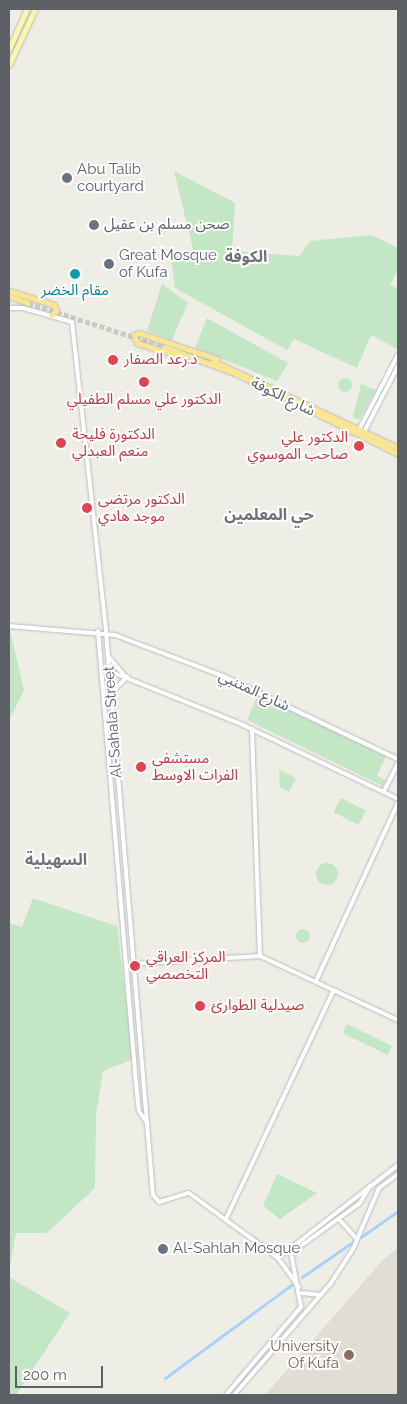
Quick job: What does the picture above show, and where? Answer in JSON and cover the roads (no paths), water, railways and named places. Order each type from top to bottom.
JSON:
[{"type":"highway","points":[[9,295],[27,302]]},
{"type":"highway","points":[[9,295],[54,305],[56,311],[51,315]]},
{"type":"highway","points":[[139,333],[182,347],[237,372],[136,343],[134,336],[139,333]]},
{"type":"highway","name":"شارع الكوفة","points":[[165,346],[237,372],[342,423],[398,454]]},
{"type":"highway","name":"شارع الكوفة","points":[[342,423],[362,429],[398,448]]},
{"type":"main road","points":[[9,49],[26,9]]},
{"type":"main road","points":[[9,65],[35,9]]},
{"type":"main road","points":[[10,308],[51,315]]},
{"type":"main road","name":"Al-Sahala Street","points":[[51,315],[72,322],[106,632],[132,964],[154,1199],[161,1202],[189,1193],[278,1258],[301,1291]]},
{"type":"main road","points":[[362,429],[398,355]]},
{"type":"main road","points":[[362,429],[398,366]]},
{"type":"main road","name":"شارع المتنبي","points":[[9,626],[106,632],[223,676],[398,759]]},
{"type":"main road","name":"Al-Sahala Street","points":[[98,631],[139,1111],[147,1123]]},
{"type":"main road","points":[[108,656],[127,677]]},
{"type":"main road","points":[[109,671],[252,729],[398,799]]},
{"type":"main road","points":[[110,695],[127,677]]},
{"type":"main road","points":[[252,729],[260,956]]},
{"type":"main road","points":[[384,792],[398,764]]},
{"type":"main road","points":[[316,981],[398,803]]},
{"type":"main road","points":[[115,837],[122,837]]},
{"type":"main road","points":[[132,964],[260,956],[398,1020]]},
{"type":"main road","points":[[226,1219],[334,990]]},
{"type":"main road","points":[[278,1258],[398,1165]]},
{"type":"main road","points":[[234,1395],[321,1295],[357,1239],[379,1188],[398,1174]]},
{"type":"main road","points":[[226,1395],[294,1320],[301,1291],[290,1256],[360,1204],[370,1186]]},
{"type":"main road","points":[[339,1219],[357,1239]]},
{"type":"main road","points":[[301,1291],[321,1295]]},
{"type":"waterway","points":[[361,1237],[398,1211]]},
{"type":"waterway","points":[[302,1277],[354,1241]]},
{"type":"waterway","points":[[165,1378],[291,1285]]},
{"type":"tunnel","points":[[28,303],[165,347]]},
{"type":"place","name":"Abu Talib courtyard","points":[[67,178]]},
{"type":"place","name":"صحن مسلم بن عقيل","points":[[94,225]]},
{"type":"place","name":"Great Mosque of Kufa","points":[[109,264]]},
{"type":"place","name":"مقام الخضر","points":[[75,274]]},
{"type":"place","name":"د.رعد الصفار","points":[[113,360]]},
{"type":"place","name":"الدكتور علي مسلم الطفيلي","points":[[144,382]]},
{"type":"place","name":"الدكتورة فليحة منعم العبدلي","points":[[61,443]]},
{"type":"place","name":"الدكتور علي صاحب الموسوي","points":[[359,446]]},
{"type":"place","name":"الدكتور مرتضى موجد هادي","points":[[87,508]]},
{"type":"place","name":"مستشفى الفرات الاوسط","points":[[141,767]]},
{"type":"place","name":"المركز العراقي التخصصي","points":[[135,966]]},
{"type":"place","name":"صيدلية الطوارئ","points":[[200,1006]]},
{"type":"place","name":"Al-Sahlah Mosque","points":[[163,1249]]},
{"type":"place","name":"University Of Kufa","points":[[349,1355]]},
{"type":"district","name":"الكوفة","points":[[246,257]]},
{"type":"district","name":"حي المعلمين","points":[[269,515]]},
{"type":"district","name":"السهيلية","points":[[56,860]]}]
